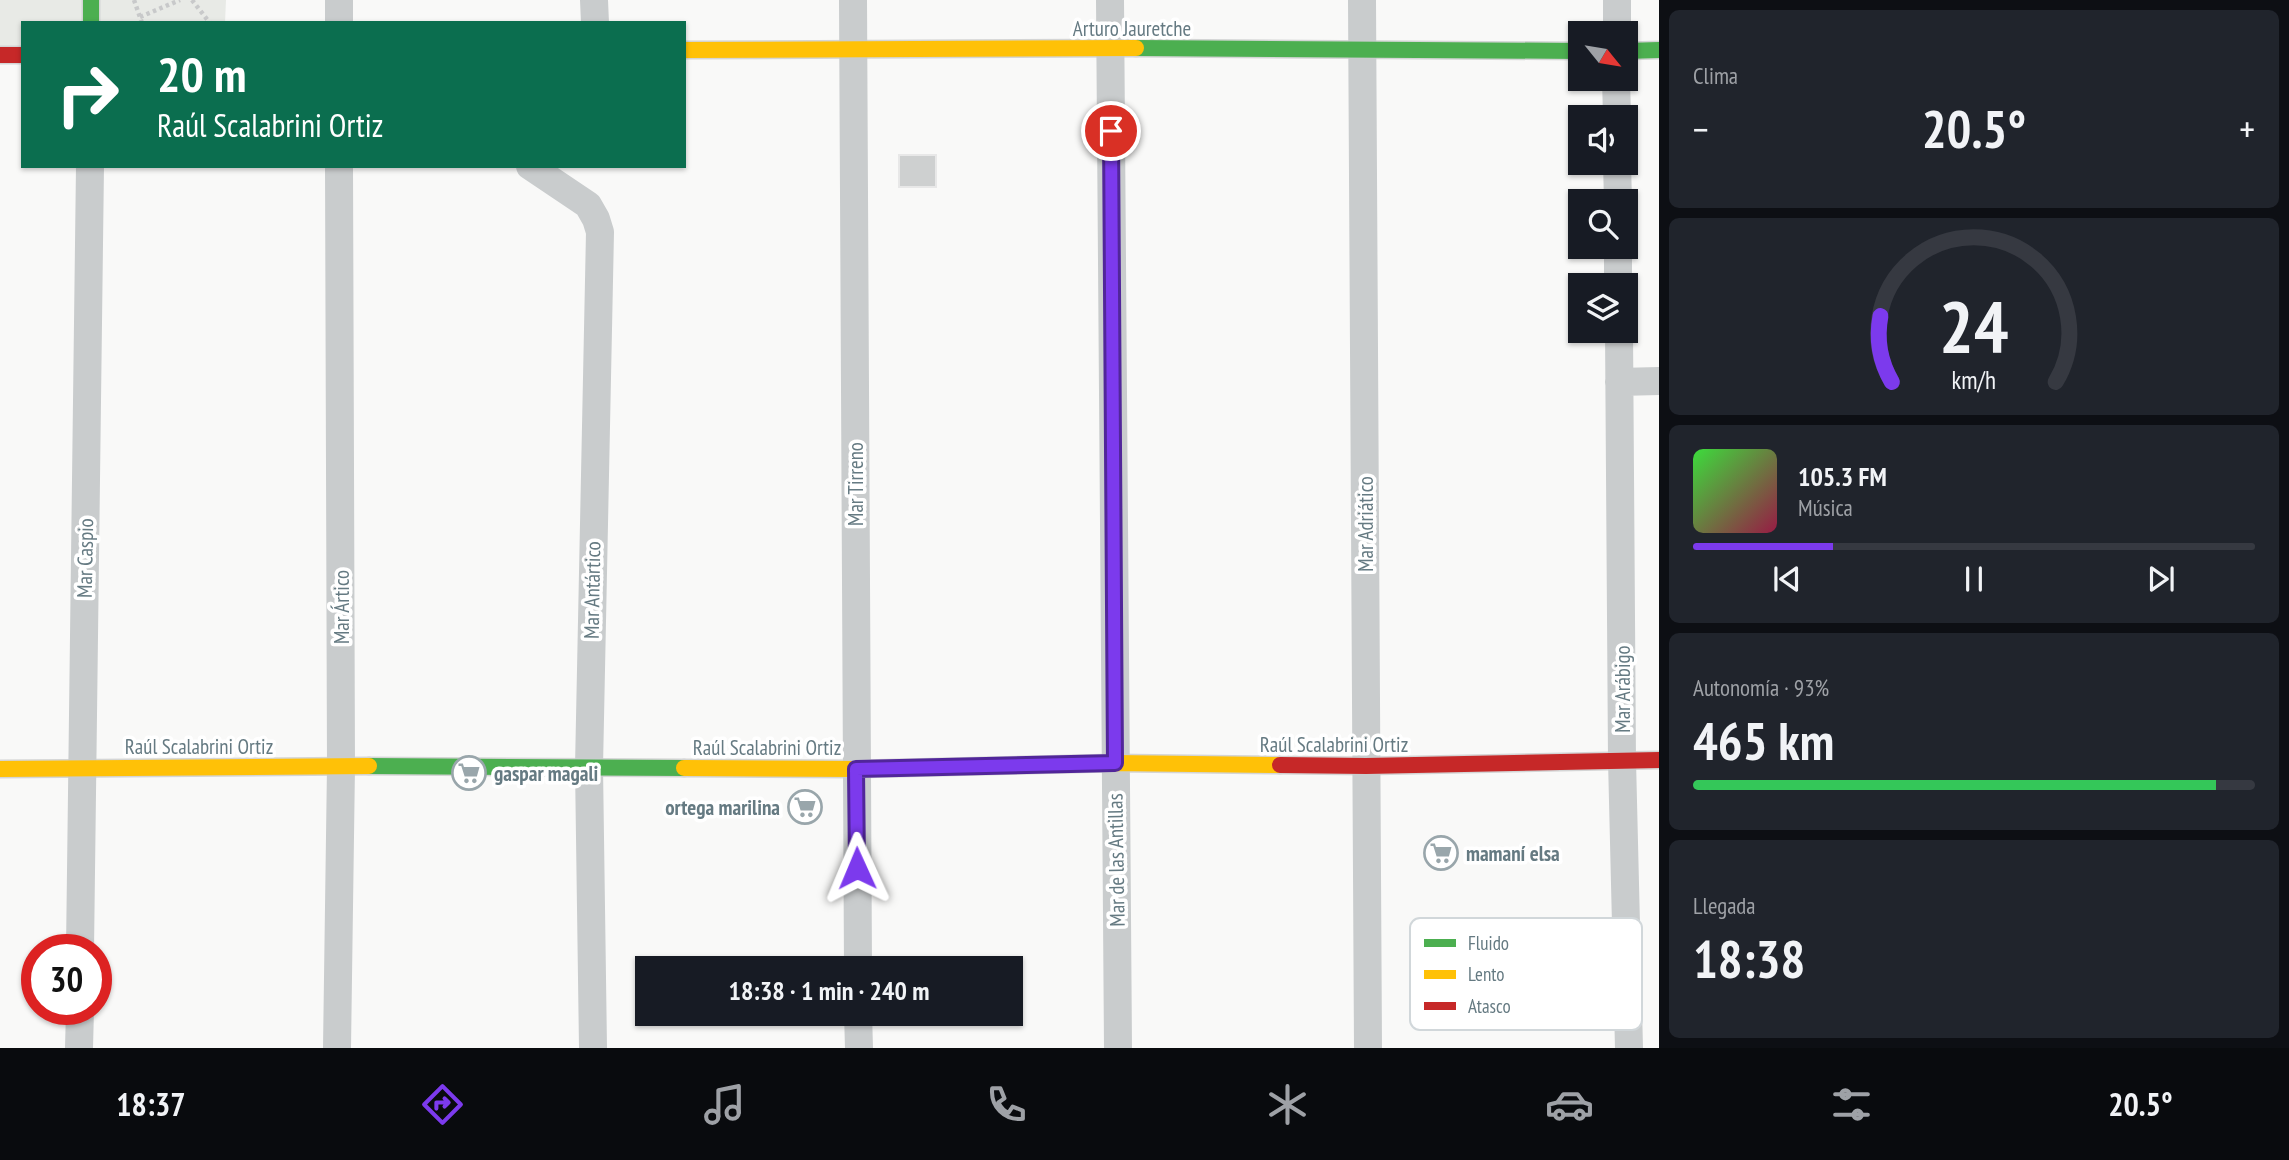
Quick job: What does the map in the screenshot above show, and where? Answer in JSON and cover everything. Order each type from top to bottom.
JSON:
[{"type":"street","points":[[91,0],[91,21]]},
{"type":"street","points":[[339,0],[339,21]]},
{"type":"street","points":[[594,0],[595,21]]},
{"type":"street","name":"Mar Tirreno","points":[[853,0],[858,956]]},
{"type":"street","name":"Mar de las Antillas","points":[[1110,0],[1118,1048]]},
{"type":"street","name":"Mar Adriático","points":[[1362,0],[1368,1048]]},
{"type":"street","points":[[1617,21],[1618,0]]},
{"type":"street","name":"Arturo Jauretche","points":[[686,50],[1110,48],[1568,51]]},
{"type":"street","points":[[1638,51],[1659,50]]},
{"type":"street","points":[[0,55],[21,55]]},
{"type":"street","name":"Mar Caspio","points":[[80,934],[90,168]]},
{"type":"street","name":"Mar Ártico","points":[[337,1048],[341,766],[340,168]]},
{"type":"street","name":"Mar Antártico","points":[[533,168],[588,205],[600,232],[589,767],[593,1048]]},
{"type":"street","name":"Mar Arábigo","points":[[1619,343],[1626,918]]},
{"type":"street","points":[[1619,382],[1659,382]]},
{"type":"street","name":"Raúl Scalabrini Ortiz","points":[[0,769],[341,766],[856,769],[1115,763],[1366,766],[1659,760]]},
{"type":"street","points":[[79,1025],[79,1048]]},
{"type":"street","points":[[858,1026],[859,1048]]},
{"type":"street","name":"Mar Arábigo","points":[[1629,1030],[1629,1048]]},
{"type":"path","points":[[134,0],[141,21]]},
{"type":"path","points":[[140,16],[180,0]]},
{"type":"path","points":[[192,0],[208,21]]},
{"type":"shaded area","points":[[0,0],[226,0],[225,21],[21,21],[21,55],[0,55]]},
{"type":"building","points":[[899,155],[936,155],[936,187],[899,187]]},
{"type":"traffic: fast","points":[[91,0],[91,21]]},
{"type":"traffic: fast","points":[[1136,48],[1568,51]]},
{"type":"traffic: fast","points":[[1638,51],[1659,50]]},
{"type":"traffic: fast","points":[[369,766],[684,768]]},
{"type":"traffic: slow","points":[[686,50],[1136,48]]},
{"type":"traffic: slow","points":[[684,768],[856,769],[1115,763],[1280,765]]},
{"type":"traffic: slow","points":[[0,769],[369,766]]},
{"type":"traffic: jam","points":[[0,55],[21,55]]},
{"type":"traffic: jam","points":[[1280,765],[1366,766],[1659,760]]},
{"type":"place","name":"gaspar magali","points":[[469,773]]},
{"type":"place","name":"ortega marilina","points":[[805,807]]},
{"type":"place","name":"mamaní elsa","points":[[1441,853]]},
{"type":"route","points":[[857,868],[856,769],[1115,763],[1111,131]]}]
